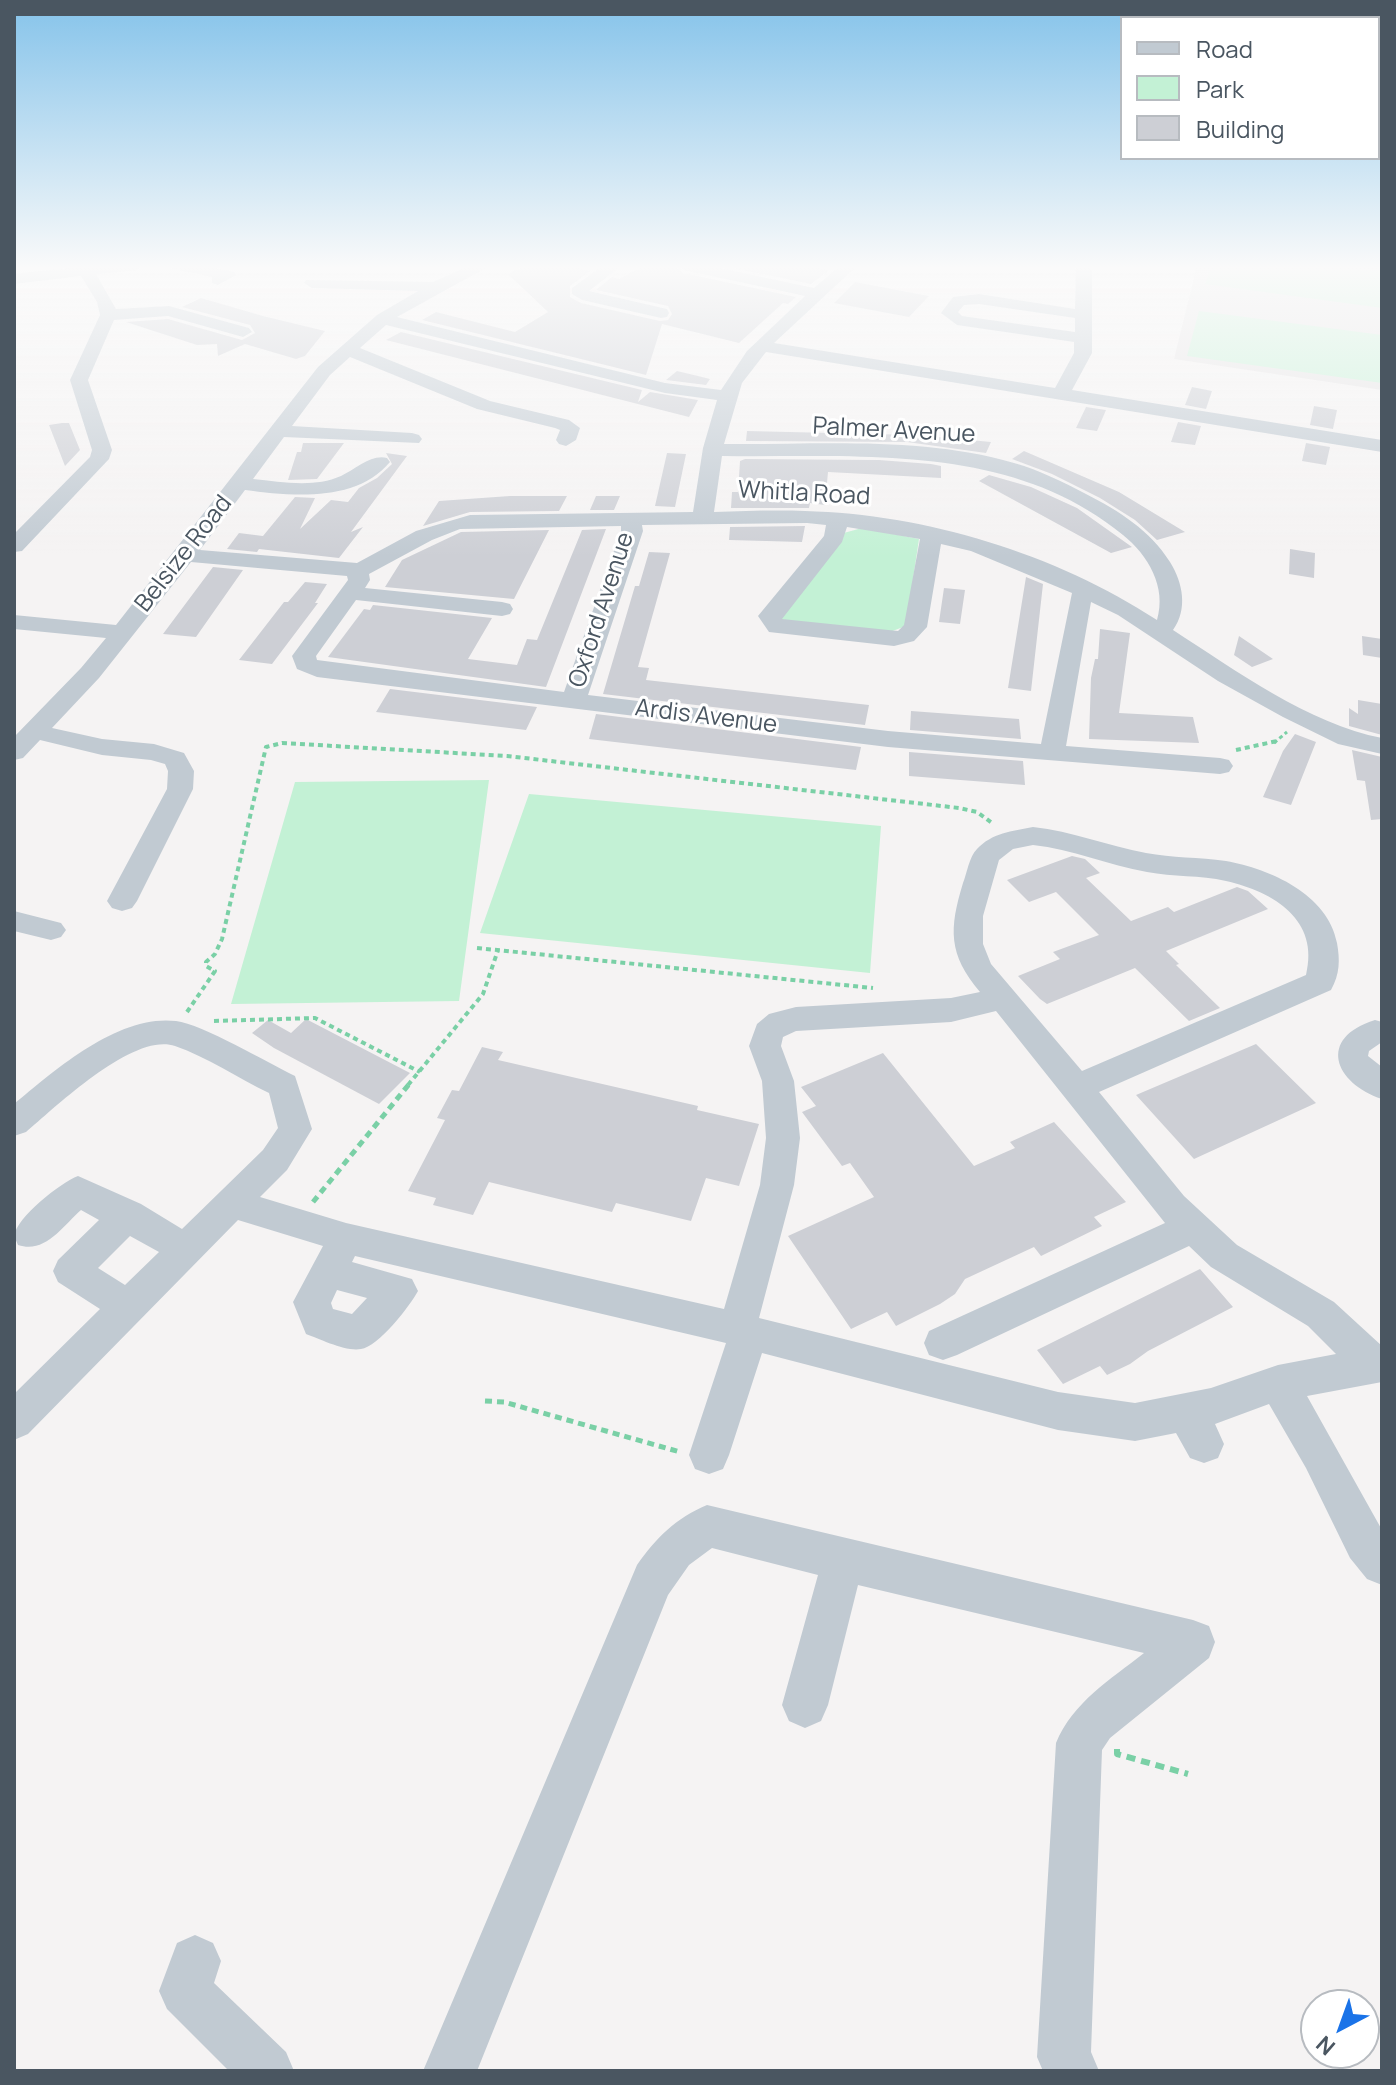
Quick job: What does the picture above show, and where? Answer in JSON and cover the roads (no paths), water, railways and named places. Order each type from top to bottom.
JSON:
[{"type":"street","points":[[18,536],[99,459],[102,450],[79,380],[87,362]]},
{"type":"street","name":"Belsize Road","points":[[14,752],[90,673],[185,555],[311,387],[334,362]]},
{"type":"street","points":[[379,362],[484,405],[562,424],[570,428],[571,433],[566,440]]},
{"type":"street","points":[[560,362],[665,388],[729,396]]},
{"type":"street","points":[[703,515],[713,450],[729,396],[739,374],[749,362]]},
{"type":"street","points":[[864,362],[1382,446]]},
{"type":"street","points":[[1061,394],[1078,362]]},
{"type":"street","points":[[278,431],[412,439]]},
{"type":"street","name":"Palmer Avenue","points":[[713,450],[943,457],[1014,470],[1102,511],[1142,540],[1159,560],[1170,592],[1171,611],[1160,630]]},
{"type":"street","points":[[233,491],[315,491],[332,487],[380,462]]},
{"type":"street","points":[[233,491],[294,503]]},
{"type":"street","name":"Whitla Road","points":[[354,582],[398,548],[443,526],[457,523],[703,515],[838,520],[932,535],[978,546],[1086,590],[1160,630],[1246,688],[1347,739],[1382,746]]},
{"type":"street","name":"Oxford Avenue","points":[[573,702],[632,531],[630,519]]},
{"type":"street","points":[[838,520],[834,537],[770,616],[777,627],[894,639],[910,634],[915,627],[932,535]]},
{"type":"street","points":[[185,555],[502,609]]},
{"type":"street","name":"Ardis Avenue","points":[[354,582],[304,656],[306,664],[317,670],[888,739],[1220,766]]},
{"type":"street","points":[[1052,753],[1081,596],[1086,590]]},
{"type":"street","points":[[14,622],[122,633]]},
{"type":"street","points":[[33,731],[102,747],[154,752],[175,759],[181,771],[180,789],[122,901]]},
{"type":"street","points":[[1077,1087],[1320,982],[1325,961],[1320,931],[1302,904],[1264,883],[1227,871],[1147,863],[1033,836],[1005,841],[986,856],[968,916],[968,944],[978,969],[1171,1206],[1224,1256],[1321,1314],[1377,1364]]},
{"type":"street","points":[[14,921],[51,930]]},
{"type":"street","points":[[709,1455],[743,1330],[777,1185],[783,1138],[778,1081],[765,1046],[768,1032],[780,1022],[796,1019],[951,1010],[1002,998]]},
{"type":"street","points":[[14,1123],[89,1060],[150,1033],[182,1026],[283,1085],[295,1129],[275,1160],[14,1421]]},
{"type":"street","points":[[1375,1032],[1363,1037],[1352,1050],[1352,1061],[1382,1086]]},
{"type":"street","points":[[31,1234],[78,1191],[128,1215],[186,1249]]},
{"type":"street","points":[[232,1204],[346,1238],[743,1330],[1058,1411],[1135,1422],[1195,1428],[1211,1407],[1278,1383],[1377,1364]]},
{"type":"street","points":[[128,1215],[71,1271],[129,1307]]},
{"type":"street","points":[[943,1343],[1193,1227]]},
{"type":"street","points":[[346,1238],[312,1302],[319,1322],[359,1333],[399,1291],[418,1255]]},
{"type":"street","points":[[326,1271],[399,1291]]},
{"type":"street","points":[[1278,1383],[1320,1454],[1365,1543],[1382,1564]]},
{"type":"street","points":[[450,2071],[652,1580],[674,1550],[707,1526],[1193,1642],[1094,1722],[1079,1743],[1064,2057],[1072,2071]]},
{"type":"street","points":[[805,1705],[844,1558]]},
{"type":"street","points":[[195,1961],[185,1991],[267,2071]]}]
